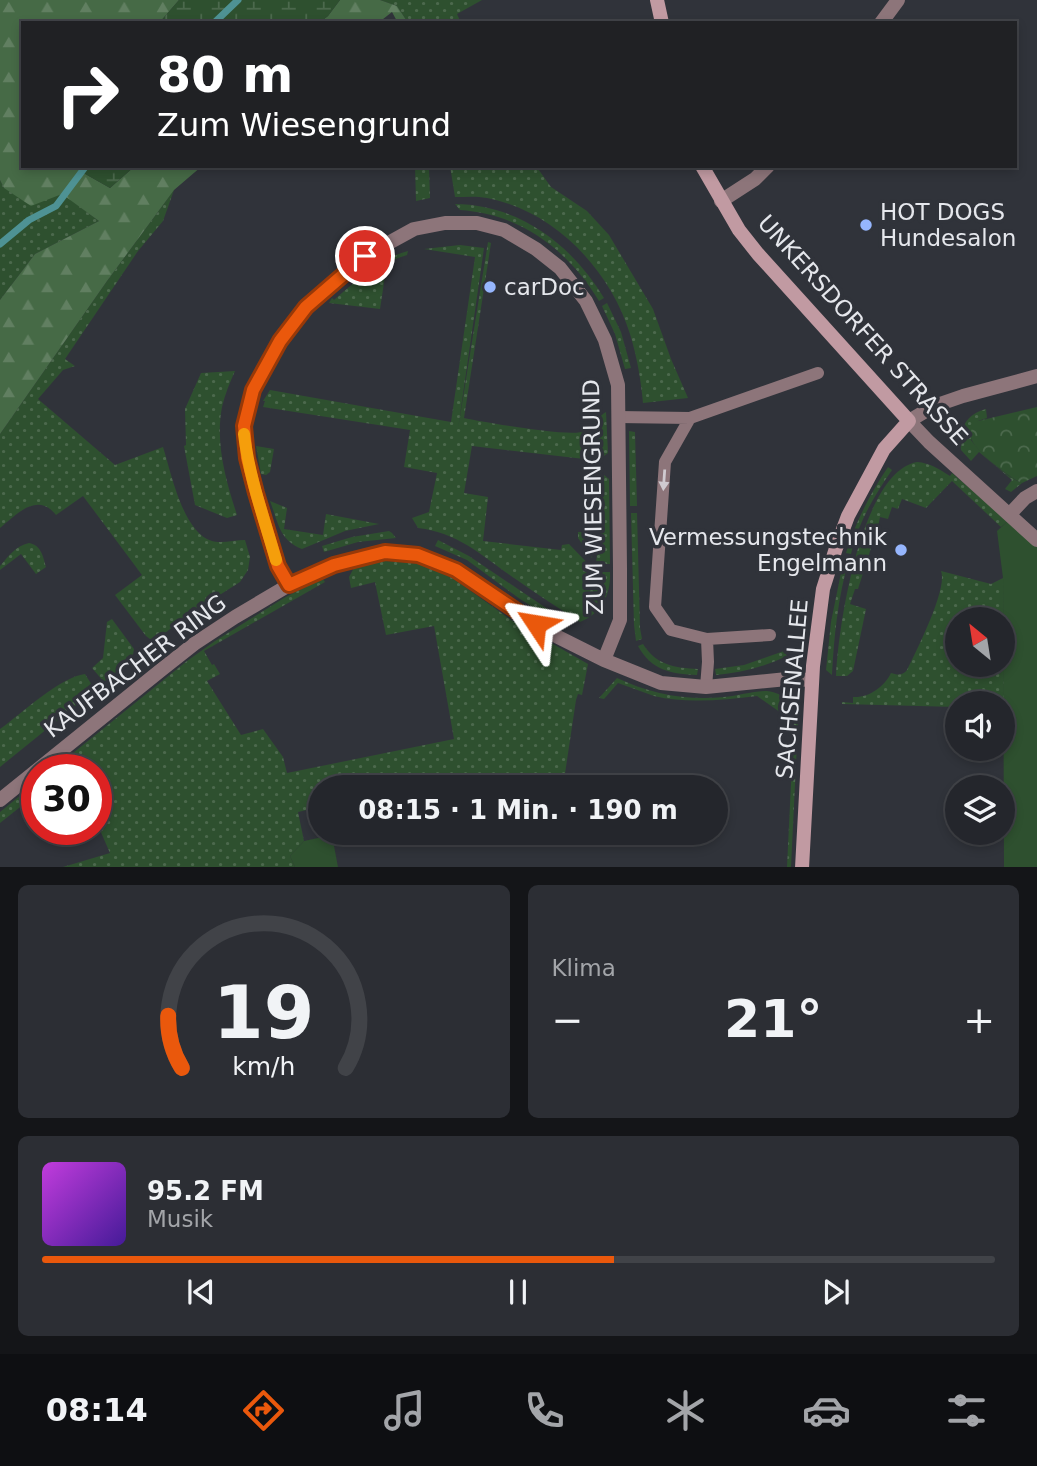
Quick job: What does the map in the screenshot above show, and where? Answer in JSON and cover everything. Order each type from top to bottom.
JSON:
[{"type":"street","points":[[657,0],[662,21]]},
{"type":"street","points":[[882,21],[898,0]]},
{"type":"street","name":"UNKERSDORFER STRASSE","points":[[703,168],[739,230],[758,254],[909,421],[1037,540]]},
{"type":"street","points":[[721,201],[755,179],[766,168]]},
{"type":"street","name":"ZUM WIESENGRUND","points":[[289,585],[278,566],[247,458],[244,426],[253,390],[280,341],[306,307],[365,256],[414,229],[445,223],[477,223],[504,230],[536,248],[560,268],[586,301],[605,340],[618,385],[620,620],[604,660]]},
{"type":"street","name":"SACHSENALLEE","points":[[802,867],[815,643],[823,589],[848,516],[884,449],[909,421],[934,406],[1037,376]]},
{"type":"street","points":[[1010,514],[1025,498],[1037,491]]},
{"type":"street","name":"KAUFBACHER RING","points":[[0,800],[194,645],[235,617],[289,585],[334,565],[385,552],[418,555],[456,570],[558,637],[604,660],[661,683],[706,687],[787,679],[812,680]]},
{"type":"lane","points":[[618,417],[690,418],[818,373]]},
{"type":"lane","points":[[690,418],[665,463],[654,607],[671,630],[707,639],[770,635]]},
{"type":"lane","points":[[706,687],[707,639]]},
{"type":"green space","points":[[0,0],[179,0],[161,21],[21,21],[21,168],[79,168],[80,171],[110,188],[133,168],[200,168],[174,190],[0,434],[0,300],[35,254],[99,221],[62,194],[31,206],[4,188],[0,180]]},
{"type":"green space","points":[[179,0],[340,0],[322,21],[161,21]]},
{"type":"green space","points":[[340,0],[380,0],[397,6],[407,21],[397,21],[392,12],[381,21],[322,21]]},
{"type":"green space","points":[[380,0],[482,0],[457,14],[460,21],[407,21],[397,6]]},
{"type":"green space","points":[[79,168],[133,168],[110,188],[80,171]]},
{"type":"green space","points":[[415,168],[429,168],[430,198],[416,201]]},
{"type":"green space","points":[[450,168],[537,168],[551,187],[587,211],[609,235],[653,309],[688,398],[643,403],[630,334],[621,310],[594,266],[557,230],[512,205],[487,198],[455,197]]},
{"type":"green space","points":[[0,180],[4,188],[62,193],[99,221],[35,254],[0,300]]},
{"type":"green space","points":[[174,190],[163,221],[138,251],[65,359],[75,366],[63,370],[38,399],[115,465],[163,447],[174,486],[193,526],[202,536],[212,541],[245,540],[250,557],[248,570],[240,582],[158,638],[150,639],[115,595],[142,575],[83,496],[56,515],[49,508],[34,505],[0,528],[0,434]]},
{"type":"green space","points":[[455,204],[479,206],[501,212],[542,231],[576,261],[604,298],[599,301],[573,266],[541,238],[503,219],[460,210]]},
{"type":"green space","points":[[488,242],[491,243],[464,418],[527,429],[577,433],[588,429],[606,412],[608,453],[593,460],[472,446],[464,493],[488,497],[483,541],[561,550],[562,545],[569,544],[596,572],[610,572],[609,588],[604,602],[580,622],[470,547],[446,535],[418,528],[412,518],[429,512],[437,473],[404,467],[410,430],[263,407],[263,401],[270,390],[451,422],[475,257],[424,249],[460,245],[484,248],[458,429]]},
{"type":"green space","points":[[408,251],[407,255],[387,263],[380,309],[329,303],[377,265]]},
{"type":"green space","points":[[607,303],[621,332],[631,368],[625,369],[615,334],[602,306]]},
{"type":"green space","points":[[235,371],[222,407],[220,421],[223,462],[237,515],[227,518],[195,505],[184,446],[185,409],[201,373]]},
{"type":"green space","points":[[1037,407],[1037,476],[1022,483],[1001,470],[978,449],[971,432],[978,421]]},
{"type":"green space","points":[[986,409],[987,418],[978,421],[971,440],[995,465],[1022,483],[1011,492],[1005,489],[1012,480],[979,452],[971,461],[961,450],[961,436],[965,424],[973,415]]},
{"type":"green space","points":[[629,431],[635,432],[637,506],[630,506]]},
{"type":"green space","points":[[256,446],[274,449],[270,472],[266,475],[261,474]]},
{"type":"green space","points":[[917,462],[930,465],[950,476],[952,473],[1008,521],[1001,527],[952,481],[926,508],[902,499],[898,509],[892,507],[888,519],[880,517],[858,589],[855,589],[850,604],[866,609],[853,671],[847,676],[836,676],[848,590],[867,521],[881,493],[898,472]]},
{"type":"green space","points":[[888,467],[892,470],[867,510],[851,554],[846,553],[864,508]]},
{"type":"green space","points":[[594,472],[600,474],[592,558],[578,538],[578,532],[583,532],[588,494],[583,493]]},
{"type":"green space","points":[[604,475],[609,479],[610,564],[596,564]]},
{"type":"green space","points":[[270,501],[287,508],[284,529],[323,535],[326,514],[379,524],[345,531],[302,549],[288,541],[284,535]]},
{"type":"green space","points":[[631,513],[637,513],[642,639],[636,641],[634,625]]},
{"type":"green space","points":[[1008,521],[1037,546],[1037,867],[1004,867],[1004,845],[1015,845],[1015,775],[1004,775],[1004,761],[1015,761],[1015,691],[1003,691],[1003,677],[1015,677],[1015,607],[1003,607],[1003,578],[997,531]]},
{"type":"green space","points":[[389,531],[396,538],[358,542],[324,552],[322,546],[352,537]]},
{"type":"green space","points":[[438,540],[469,556],[558,616],[555,621],[467,560],[435,546]]},
{"type":"green space","points":[[29,543],[39,549],[46,567],[36,574],[21,554],[0,570],[0,566],[13,552]]},
{"type":"green space","points":[[844,558],[849,559],[837,617],[832,675],[826,670],[831,622]]},
{"type":"green space","points":[[385,561],[422,564],[454,579],[511,620],[588,664],[582,695],[578,694],[576,700],[565,775],[308,775],[308,810],[298,812],[304,841],[290,856],[295,867],[63,867],[110,853],[106,845],[112,845],[112,754],[72,754],[215,641],[322,578],[325,582],[204,651],[220,674],[207,681],[241,735],[263,729],[283,757],[287,773],[454,739],[434,626],[386,635],[375,582],[351,588],[349,577],[355,566]]},
{"type":"green space","points":[[941,571],[991,584],[1003,578],[1003,607],[945,607],[945,677],[1004,677],[1004,691],[945,691],[945,707],[842,704],[853,703],[853,697],[865,696],[875,691],[891,673],[899,674],[907,670],[940,591]]},
{"type":"green space","points":[[112,619],[134,649],[132,660],[104,682],[92,668],[103,658],[107,622]]},
{"type":"green space","points":[[643,644],[660,661],[682,668],[698,669],[697,675],[670,672],[649,661],[638,646]]},
{"type":"green space","points":[[784,651],[787,656],[770,663],[716,675],[715,669],[744,665]]},
{"type":"green space","points":[[85,674],[95,690],[0,767],[0,729],[53,689]]},
{"type":"green space","points":[[617,678],[656,692],[683,697],[710,698],[767,691],[779,694],[788,701],[798,722],[791,867],[787,867],[794,722],[757,696],[679,700],[654,696],[618,683],[604,699],[599,698]]},
{"type":"green space","points":[[21,795],[21,806],[0,823],[0,812]]},
{"type":"green space","points":[[308,840],[308,845],[334,845],[338,867],[295,867],[290,856]]},
{"type":"waterway","points":[[216,21],[238,0]]},
{"type":"waterway","points":[[0,244],[29,220],[56,206],[84,168]]},
{"type":"slow traffic","points":[[244,434],[247,458],[276,560]]},
{"type":"place","name":"HOT DOGS Hundesalon","points":[[866,225]]},
{"type":"place","name":"carDoc","points":[[490,287]]},
{"type":"place","name":"Vermessungstechnik Engelmann","points":[[901,550]]},
{"type":"route","points":[[365,256],[306,307],[280,341],[253,390],[244,426],[247,458],[278,566],[289,585],[334,565],[385,552],[418,555],[456,570],[536,624]]}]
